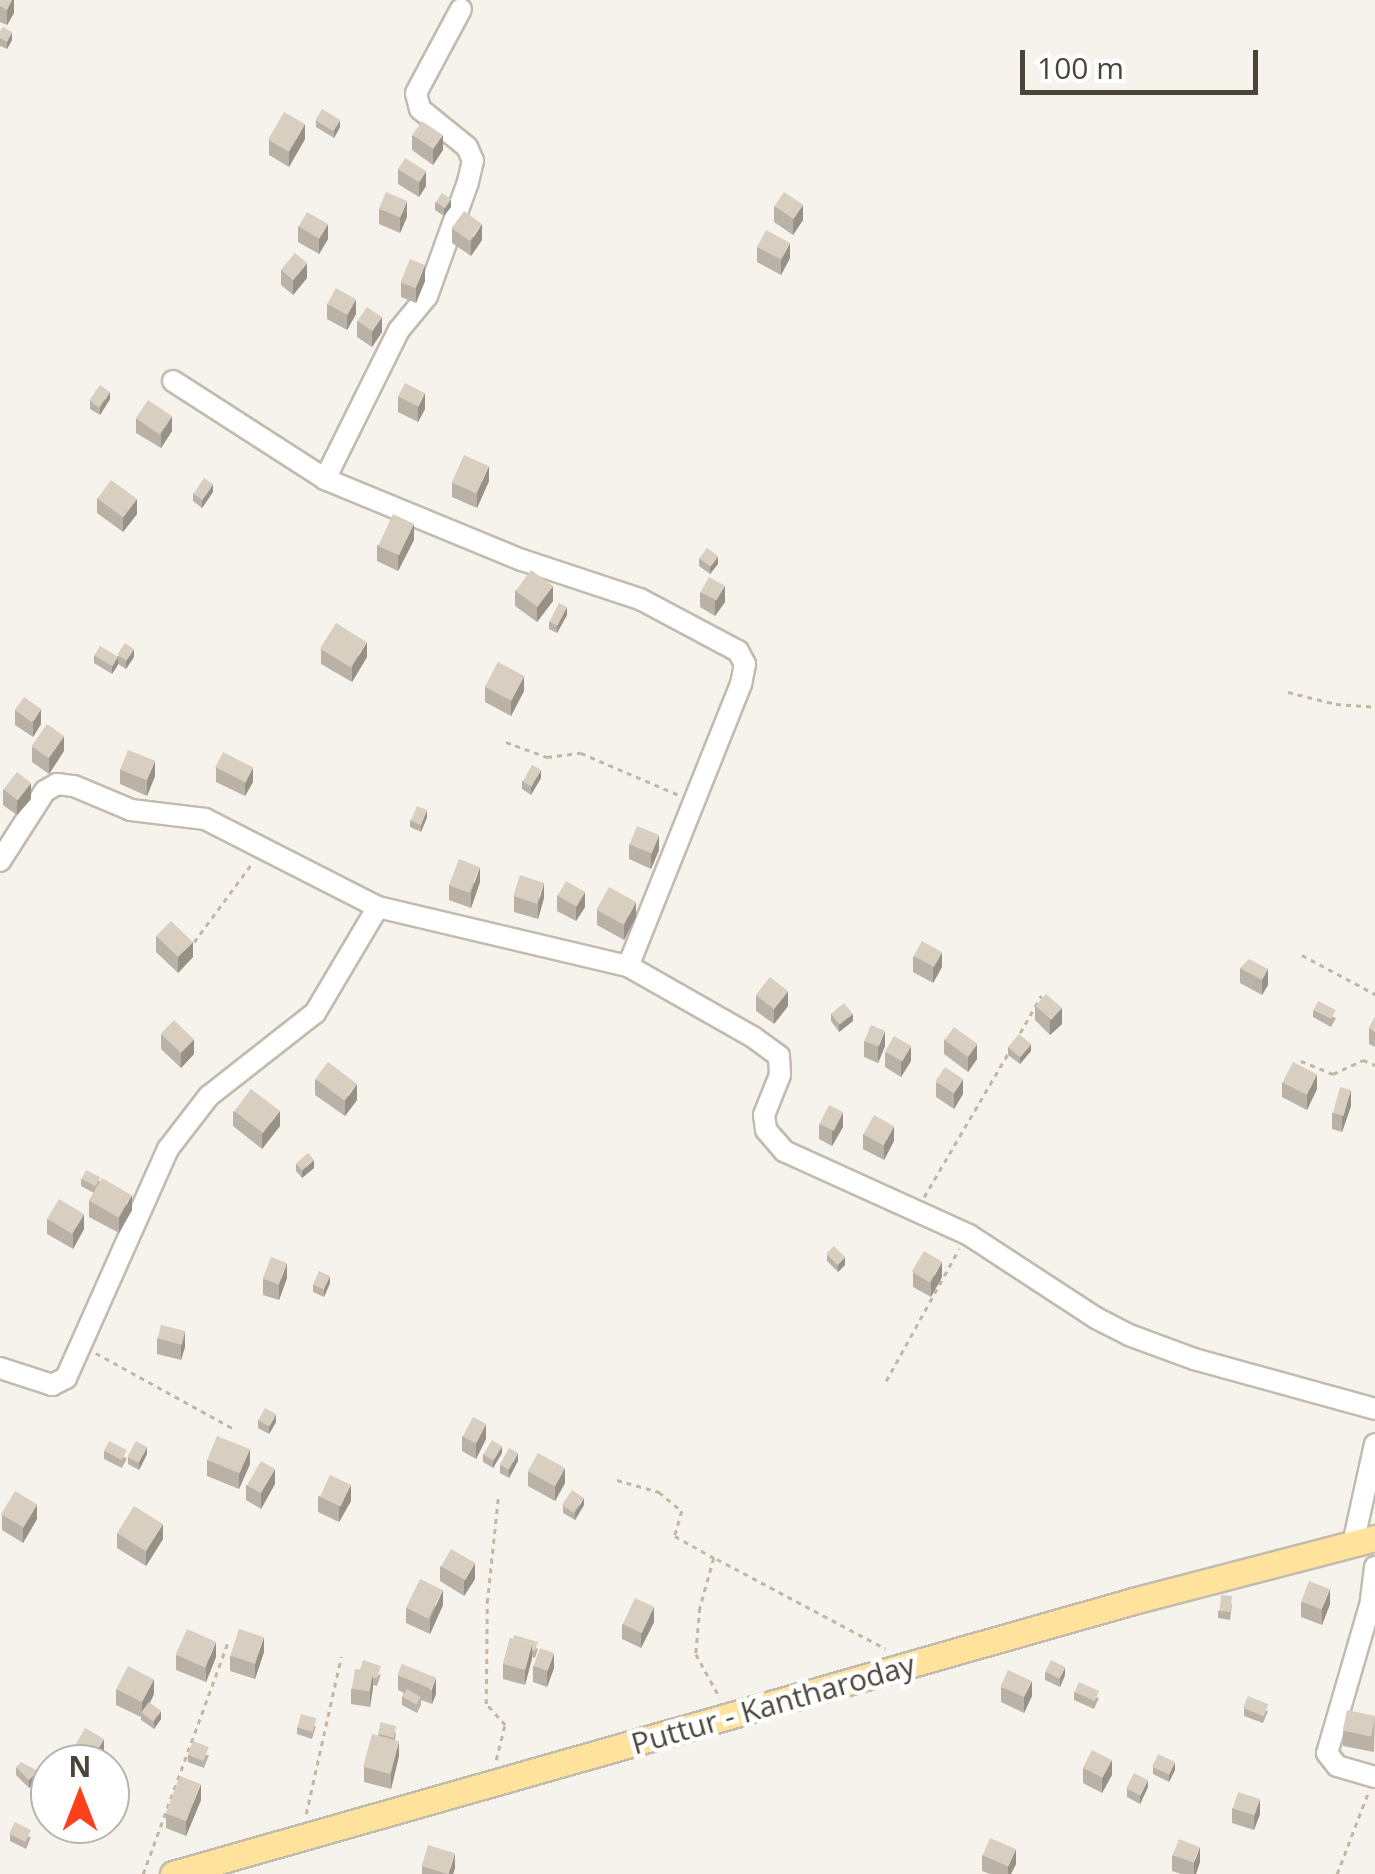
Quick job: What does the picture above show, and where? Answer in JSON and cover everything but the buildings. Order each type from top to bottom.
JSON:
[{"type":"main road","name":"Puttur - Kantharoday","points":[[173,1874],[1364,1541]]},
{"type":"street","points":[[325,479],[399,330],[427,296],[468,182],[473,161],[467,147],[420,109],[416,93],[461,9]]},
{"type":"street","points":[[172,381],[325,479],[522,560],[640,598],[738,651],[745,664],[741,684],[628,966]]},
{"type":"street","points":[[0,861],[45,791],[57,784],[74,786],[132,810],[205,819],[378,906],[628,966],[779,1056],[780,1075],[764,1115],[766,1130],[784,1151],[966,1234],[1096,1318],[1130,1335],[1194,1359],[1375,1409]]},
{"type":"street","points":[[0,1368],[52,1385],[66,1378],[168,1150],[209,1096],[316,1013],[378,906]]},
{"type":"street","points":[[1364,1541],[1375,1444]]},
{"type":"street","points":[[1368,1775],[1336,1766],[1328,1752],[1372,1602],[1375,1567]]},
{"type":"path","points":[[1288,692],[1375,707]]},
{"type":"path","points":[[506,742],[547,757],[582,752],[694,802]]},
{"type":"path","points":[[194,942],[246,875],[261,847]]},
{"type":"path","points":[[1302,955],[1375,994]]},
{"type":"path","points":[[915,1211],[1041,996]]},
{"type":"path","points":[[1301,1061],[1333,1074],[1363,1060],[1375,1065]]},
{"type":"path","points":[[886,1380],[966,1234]]},
{"type":"path","points":[[81,1344],[234,1429]]},
{"type":"path","points":[[617,1480],[659,1492],[682,1512],[675,1536],[914,1664]]},
{"type":"path","points":[[489,1786],[505,1725],[486,1704],[488,1603],[498,1498]]},
{"type":"path","points":[[714,1558],[700,1608],[696,1654],[730,1716]]},
{"type":"path","points":[[143,1874],[227,1644]]},
{"type":"path","points":[[300,1840],[342,1657]]},
{"type":"path","points":[[1337,1874],[1368,1792],[1368,1775]]}]
